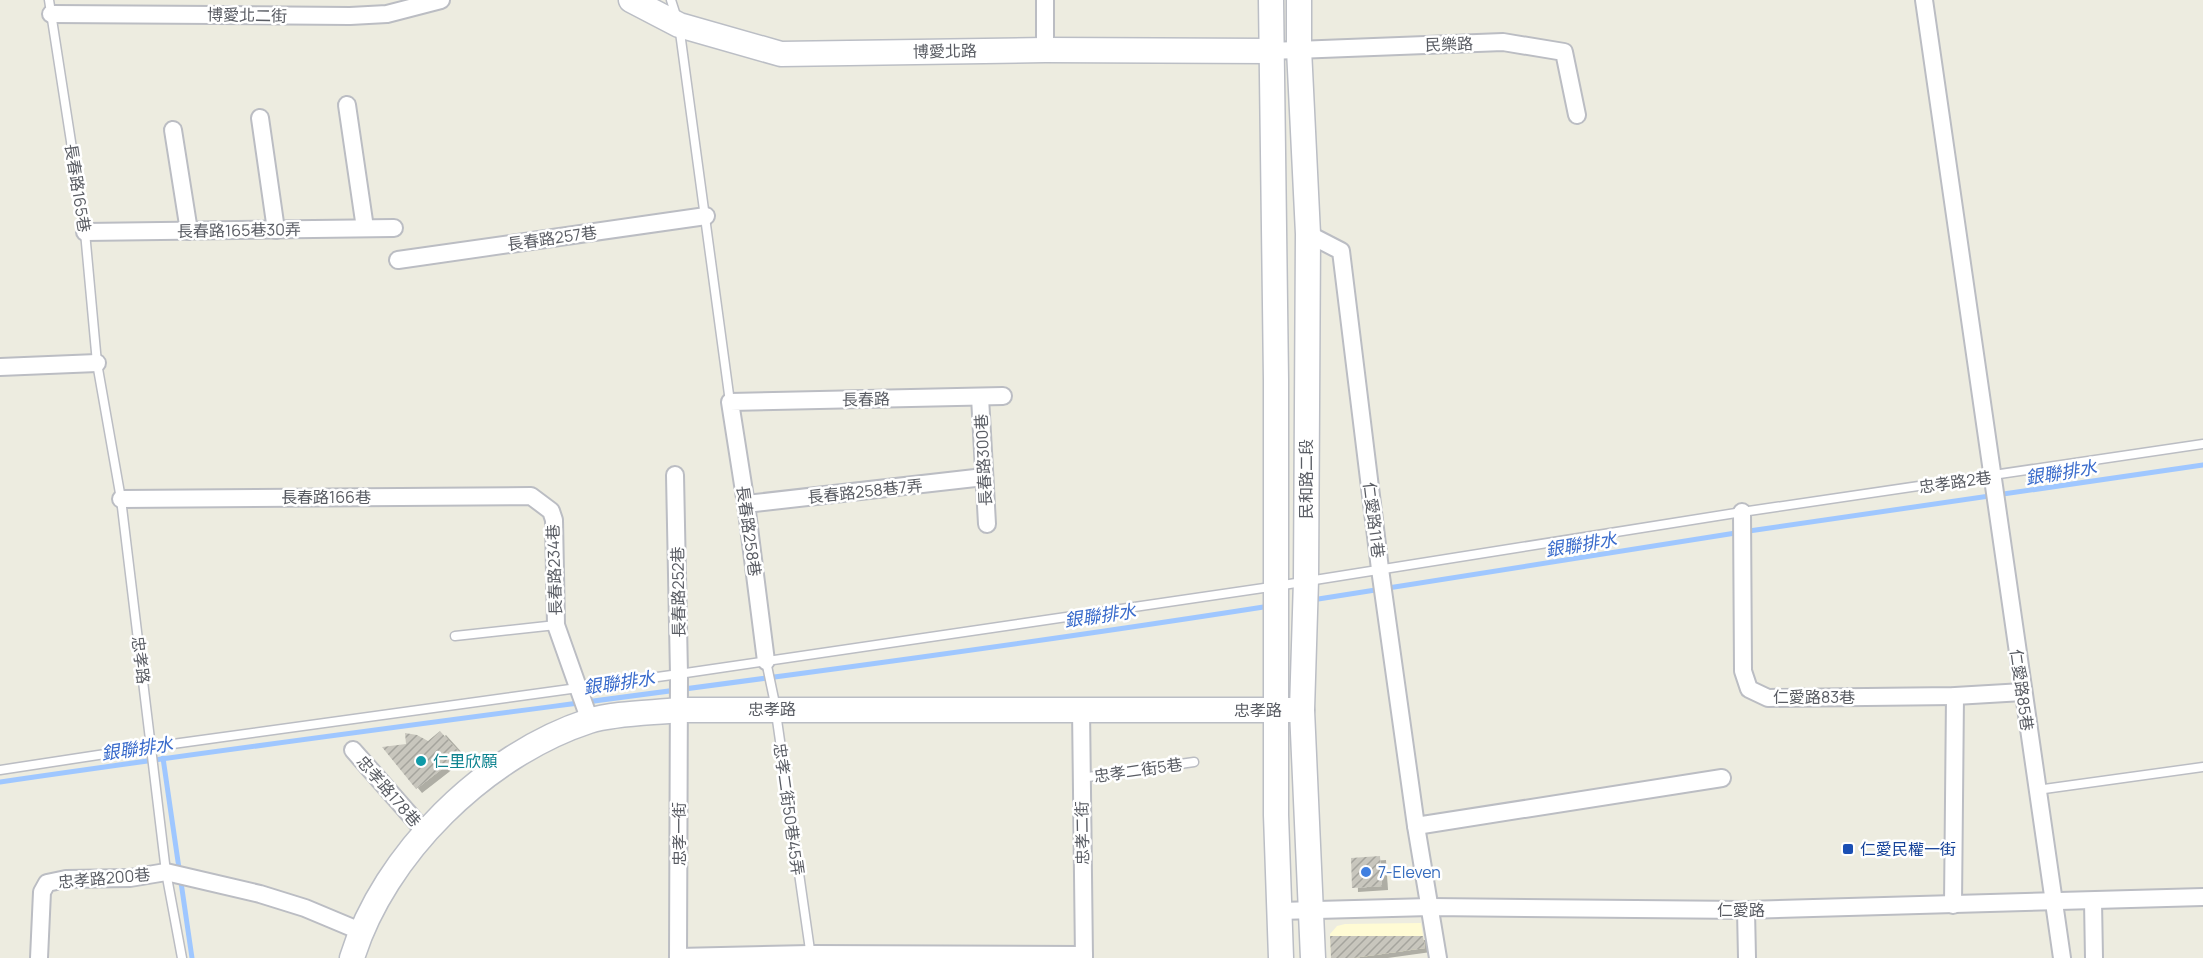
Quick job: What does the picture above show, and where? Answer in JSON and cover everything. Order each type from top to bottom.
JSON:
[{"type":"street","name":"博愛北二街","points":[[50,7],[350,16],[387,14],[441,0]]},
{"type":"street","name":"博愛北路","points":[[631,0],[679,25],[781,54],[1045,50],[1270,51]]},
{"type":"street","points":[[1045,0],[1045,50]]},
{"type":"street","name":"民和路二段","points":[[1271,0],[1276,380],[1276,710],[1281,958]]},
{"type":"street","name":"民和路二段","points":[[1299,0],[1299,49],[1308,234],[1306,580],[1302,710],[1313,958]]},
{"type":"street","name":"仁愛路85巷","points":[[1924,0],[2062,958]]},
{"type":"street","name":"民樂路","points":[[1270,51],[1503,42],[1564,52],[1576,115]]},
{"type":"street","points":[[347,105],[365,228]]},
{"type":"street","points":[[260,118],[276,230]]},
{"type":"street","points":[[173,130],[189,231]]},
{"type":"street","name":"長春路257巷","points":[[398,260],[706,216]]},
{"type":"street","name":"長春路165巷30弄","points":[[85,232],[394,228]]},
{"type":"street","name":"仁愛路11巷","points":[[1308,234],[1341,251],[1380,569],[1416,826],[1438,958]]},
{"type":"street","points":[[0,367],[97,363]]},
{"type":"street","points":[[1276,380],[1307,382]]},
{"type":"street","name":"長春路","points":[[730,402],[1003,396]]},
{"type":"street","name":"長春路300巷","points":[[980,397],[987,524]]},
{"type":"street","name":"長春路258巷","points":[[730,402],[746,504],[766,661]]},
{"type":"street","name":"長春路252巷","points":[[675,475],[679,710]]},
{"type":"street","name":"長春路258巷7弄","points":[[746,504],[984,477]]},
{"type":"street","name":"長春路166巷","points":[[121,499],[531,496]]},
{"type":"street","name":"長春路234巷","points":[[531,496],[551,511],[554,520],[556,625],[590,721]]},
{"type":"street","name":"仁愛路83巷","points":[[1742,517],[1743,671],[1749,689],[1768,698],[1955,696],[2023,692]]},
{"type":"street","points":[[1953,905],[1955,696]]},
{"type":"street","name":"忠孝路","points":[[352,958],[360,931],[378,897],[425,832],[468,790],[506,761],[590,721],[679,710],[1081,708],[1302,710]]},
{"type":"street","name":"忠孝二街","points":[[1081,708],[1084,956]]},
{"type":"street","name":"忠孝一街","points":[[678,958],[679,710]]},
{"type":"street","name":"忠孝路178巷","points":[[353,750],[425,832]]},
{"type":"street","points":[[1416,826],[1722,778]]},
{"type":"street","points":[[166,872],[305,908],[360,931]]},
{"type":"street","name":"忠孝路200巷","points":[[39,958],[42,892],[47,883],[66,879],[130,878],[166,872]]},
{"type":"street","name":"仁愛路","points":[[1279,911],[1430,907],[1746,910],[2203,897]]},
{"type":"street","points":[[2093,901],[2094,958]]},
{"type":"street","points":[[1746,910],[1747,958]]},
{"type":"street","points":[[678,958],[1084,956]]},
{"type":"lane","points":[[671,0],[679,25],[730,402]]},
{"type":"lane","name":"長春路165巷","points":[[50,7],[85,232],[97,363]]},
{"type":"lane","name":"忠孝路","points":[[97,363],[121,499],[166,872],[182,958]]},
{"type":"lane","name":"忠孝路2巷","points":[[0,770],[679,674],[1380,569],[1993,481],[2203,444]]},
{"type":"lane","points":[[455,636],[556,625]]},
{"type":"lane","name":"忠孝二街50巷45弄","points":[[766,661],[811,956]]},
{"type":"lane","name":"忠孝二街5巷","points":[[1082,778],[1194,762]]},
{"type":"lane","points":[[2037,790],[2203,767]]},
{"type":"shaded area","points":[[1421,923],[1425,948],[1353,958],[1331,958],[1330,934],[1337,926]]},
{"type":"building","name":"仁里欣願","points":[[440,731],[459,752],[416,789],[382,747],[406,744],[405,733],[417,735],[428,741]]},
{"type":"building","name":"7-Eleven","points":[[1380,856],[1382,886],[1352,888],[1351,858]]},
{"type":"building","points":[[1330,936],[1423,936],[1425,948],[1353,958],[1331,958]]},
{"type":"waterway","name":"銀聯排水","points":[[1312,600],[1742,532],[2203,465]]},
{"type":"waterway","name":"銀聯排水","points":[[0,782],[953,653],[1270,606]]},
{"type":"waterway","points":[[163,758],[192,958]]},
{"type":"place","name":"仁里欣願","points":[[421,761]]},
{"type":"place","name":"仁愛民權一街","points":[[1848,849]]},
{"type":"place","name":"7-Eleven","points":[[1366,872]]}]
